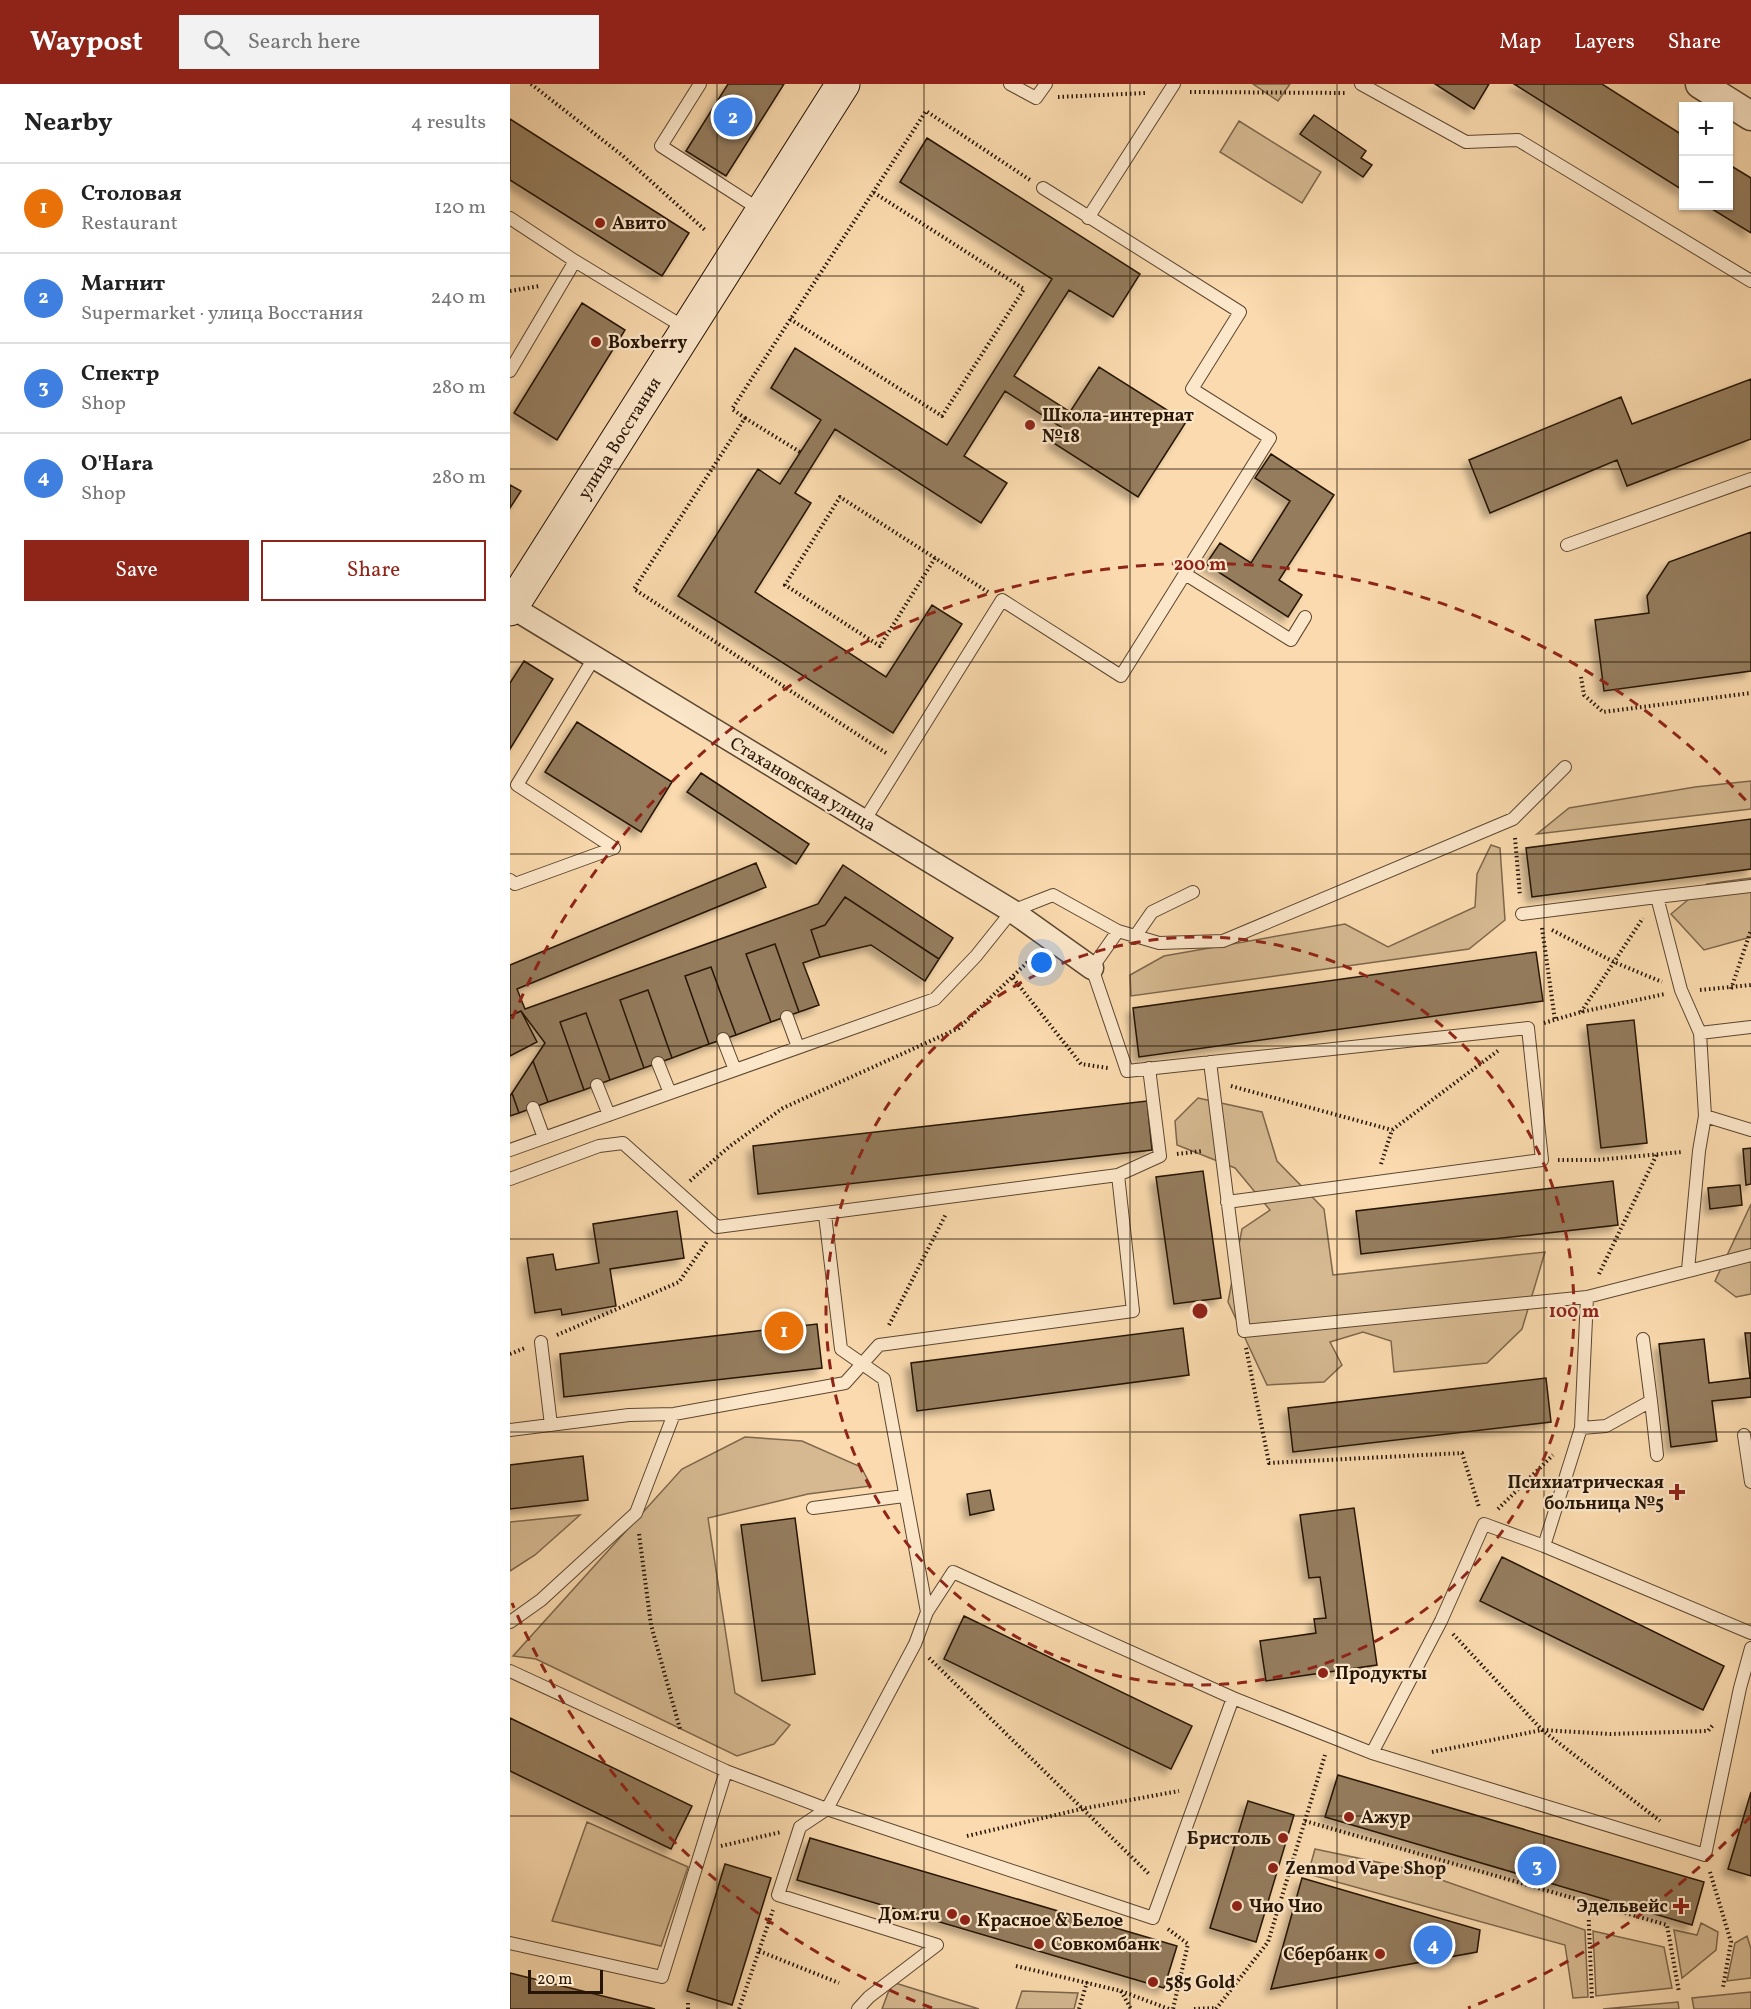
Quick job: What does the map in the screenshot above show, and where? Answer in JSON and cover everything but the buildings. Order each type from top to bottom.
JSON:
[{"type":"main road","name":"улица Восстания","points":[[511,607],[843,84]]},
{"type":"street","points":[[1700,84],[1751,116]]},
{"type":"street","name":"Стахановская улица","points":[[511,607],[1012,911],[1092,968]]},
{"type":"lane","points":[[700,84],[661,146],[762,211]]},
{"type":"lane","points":[[1010,84],[1036,98],[1046,84]]},
{"type":"lane","points":[[1360,84],[1466,142],[1518,140],[1751,281]]},
{"type":"lane","points":[[1088,218],[1171,88]]},
{"type":"lane","points":[[864,821],[1002,600],[1121,676],[1270,438],[1192,388],[1240,312],[1043,188]]},
{"type":"lane","points":[[510,218],[575,261],[688,329]]},
{"type":"lane","points":[[510,371],[575,261]]},
{"type":"lane","points":[[1567,545],[1751,479]]},
{"type":"lane","points":[[1185,574],[1291,640],[1305,617]]},
{"type":"lane","points":[[510,880],[515,884],[614,848],[513,791],[594,658]]},
{"type":"lane","points":[[510,1150],[934,999],[976,956],[1012,911],[1053,895],[1134,938],[1159,943],[1223,941],[1513,819],[1565,766]]},
{"type":"lane","points":[[1522,914],[1751,886]]},
{"type":"lane","points":[[1134,938],[1152,912],[1193,892]]},
{"type":"lane","points":[[1657,897],[1681,990],[1700,1033],[1705,1116],[1699,1151],[1688,1270]]},
{"type":"lane","points":[[1118,931],[1092,968],[1127,1071],[1528,1028],[1542,1160],[1227,1202]]},
{"type":"lane","points":[[787,1017],[798,1047]]},
{"type":"lane","points":[[1700,1033],[1751,1027]]},
{"type":"lane","points":[[723,1039],[735,1070]]},
{"type":"lane","points":[[1210,1062],[1244,1331],[1587,1297],[1751,1255]]},
{"type":"lane","points":[[658,1063],[670,1093]]},
{"type":"lane","points":[[510,1179],[599,1146],[623,1143],[717,1227],[825,1215],[1118,1175],[1160,1156],[1149,1068]]},
{"type":"lane","points":[[597,1085],[609,1115]]},
{"type":"lane","points":[[533,1108],[544,1138]]},
{"type":"lane","points":[[1705,1116],[1751,1130]]},
{"type":"lane","points":[[510,1430],[628,1415],[674,1414],[845,1383],[879,1345],[1132,1311],[1118,1175]]},
{"type":"lane","points":[[825,1215],[841,1349],[884,1379],[927,1612]]},
{"type":"lane","points":[[1544,1546],[1581,1428],[1587,1297]]},
{"type":"lane","points":[[1643,1339],[1658,1455]]},
{"type":"lane","points":[[541,1342],[551,1425]]},
{"type":"lane","points":[[1581,1428],[1606,1426],[1651,1401]]},
{"type":"lane","points":[[510,1622],[541,1600],[636,1513],[674,1414]]},
{"type":"lane","points":[[1744,1435],[1751,1482]]},
{"type":"lane","points":[[813,1508],[904,1496]]},
{"type":"lane","points":[[1372,1753],[1441,1621],[1484,1524],[1544,1546],[1751,1633]]},
{"type":"lane","points":[[858,2009],[869,1997],[937,1945],[778,1895],[800,1827],[827,1809],[915,1644],[927,1612],[952,1572],[1233,1698],[1372,1753],[1705,1855],[1740,1688],[1751,1648]]},
{"type":"lane","points":[[510,1671],[726,1771],[827,1809],[1153,1918],[1233,1698]]},
{"type":"lane","points":[[510,1943],[662,1977],[726,1771]]},
{"type":"path","points":[[531,84],[623,156],[705,230]]},
{"type":"path","points":[[1036,98],[1171,88],[1375,93]]},
{"type":"path","points":[[800,452],[732,409],[926,111],[1043,188]]},
{"type":"path","points":[[790,319],[942,417],[1024,289],[873,192]]},
{"type":"path","points":[[745,418],[634,589],[900,762]]},
{"type":"path","points":[[935,558],[880,646],[784,585],[840,498],[1002,600]]},
{"type":"path","points":[[1581,677],[1584,695],[1603,712],[1751,693]]},
{"type":"path","points":[[1513,819],[1522,914]]},
{"type":"path","points":[[1581,1012],[1657,897]]},
{"type":"path","points":[[1555,1020],[1542,925],[1614,962],[1681,990]]},
{"type":"path","points":[[1731,989],[1751,930]]},
{"type":"path","points":[[677,1191],[730,1146],[783,1108],[959,1028],[1013,978],[1051,938]]},
{"type":"path","points":[[1013,978],[1081,1064],[1127,1071]]},
{"type":"path","points":[[1375,1182],[1392,1130],[1528,1028],[1581,1012],[1681,990],[1731,989],[1751,986]]},
{"type":"path","points":[[1213,1081],[1392,1130]]},
{"type":"path","points":[[1160,1156],[1221,1149]]},
{"type":"path","points":[[1542,1160],[1597,1161],[1699,1151]]},
{"type":"path","points":[[1587,1297],[1658,1154]]},
{"type":"path","points":[[879,1345],[954,1197]]},
{"type":"path","points":[[510,1354],[679,1282],[717,1227]]},
{"type":"path","points":[[1244,1331],[1269,1463],[1462,1453],[1484,1524],[1581,1428]]},
{"type":"path","points":[[636,1513],[651,1625],[687,1753]]},
{"type":"path","points":[[1441,1621],[1542,1730],[1669,1827]]},
{"type":"path","points":[[915,1644],[1164,1888]]},
{"type":"path","points":[[1428,1752],[1542,1730],[1611,1734],[1708,1731],[1714,1723]]},
{"type":"path","points":[[1194,2009],[1216,2008],[1268,1941],[1331,1737]]},
{"type":"path","points":[[931,1844],[1081,1809],[1201,1787]]},
{"type":"path","points":[[1305,1821],[1667,1925],[1678,1992]]},
{"type":"path","points":[[703,1850],[800,1827]]},
{"type":"path","points":[[1705,1855],[1731,1942],[1723,1987]]},
{"type":"path","points":[[739,2009],[778,1895]]},
{"type":"path","points":[[1588,1902],[1592,2000]]},
{"type":"path","points":[[1016,1966],[1121,1991],[1171,2009],[1188,1944],[1153,1918]]},
{"type":"path","points":[[759,1951],[839,1983]]},
{"type":"path","points":[[1079,2009],[1087,1982]]},
{"type":"path","points":[[1121,1991],[1131,2009]]},
{"type":"path","points":[[688,2001],[688,2009]]},
{"type":"shaded area","points":[[1253,84],[1290,84],[1278,101]]},
{"type":"shaded area","points":[[1239,121],[1321,172],[1302,203],[1220,152]]},
{"type":"shaded area","points":[[1751,781],[1751,809],[1537,834],[1569,808],[1695,787]]},
{"type":"shaded area","points":[[1491,845],[1500,848],[1505,920],[1469,949],[1131,996],[1130,975],[1164,956],[1345,924],[1388,947],[1475,907],[1477,874]]},
{"type":"shaded area","points":[[1751,878],[1751,937],[1704,950],[1671,914],[1707,884]]},
{"type":"shaded area","points":[[1198,1098],[1262,1112],[1277,1161],[1324,1209],[1333,1275],[1545,1252],[1522,1329],[1487,1363],[1394,1372],[1391,1341],[1363,1332],[1330,1342],[1342,1365],[1324,1382],[1267,1385],[1228,1302],[1242,1229],[1270,1210],[1235,1168],[1177,1145],[1175,1121]]},
{"type":"shaded area","points":[[1751,1204],[1751,1294],[1736,1297],[1715,1281]]},
{"type":"shaded area","points":[[745,1437],[802,1441],[861,1467],[871,1486],[808,1494],[708,1518],[735,1693],[790,1725],[774,1744],[737,1756],[536,1659],[513,1656],[682,1469]]},
{"type":"shaded area","points":[[580,1515],[535,1555],[510,1571],[510,1522]]},
{"type":"shaded area","points":[[587,1822],[688,1867],[661,1946],[552,1921]]},
{"type":"shaded area","points":[[1315,1849],[1410,1869],[1585,1930],[1588,1997],[1573,1998],[1565,1945],[1308,1874]]},
{"type":"shaded area","points":[[1701,1923],[1718,1932],[1716,1950],[1682,1978],[1674,1930],[1697,1935]]},
{"type":"shaded area","points":[[1593,1931],[1664,1947],[1672,1988],[1596,1996]]},
{"type":"shaded area","points":[[1747,1936],[1751,1949],[1751,1978],[1727,1981],[1735,1943]]},
{"type":"shaded area","points":[[892,1982],[979,2009],[882,2009]]},
{"type":"shaded area","points":[[1022,1991],[1078,1993],[1074,2009],[1016,2009]]},
{"type":"shaded area","points":[[1751,1992],[1751,2009],[1694,2009],[1692,1998]]},
{"type":"shaded area","points":[[1678,2002],[1679,2009],[1603,2009]]},
{"type":"place","name":"Магнит","points":[[733,117]]},
{"type":"place","name":"Авито","points":[[600,223]]},
{"type":"place","name":"Boxberry","points":[[596,342]]},
{"type":"place","name":"Школа-интернат №18","points":[[1030,425]]},
{"type":"place","name":"Столовая","points":[[784,1331]]},
{"type":"place","name":"Психиатрическая больница №5","points":[[1677,1492]]},
{"type":"place","name":"Продукты","points":[[1323,1673]]},
{"type":"place","name":"Ажур","points":[[1349,1817]]},
{"type":"place","name":"Бристоль","points":[[1283,1838]]},
{"type":"place","name":"Спектр","points":[[1537,1866]]},
{"type":"place","name":"Zenmod Vape Shop","points":[[1273,1868]]},
{"type":"place","name":"Чио Чио","points":[[1237,1906]]},
{"type":"place","name":"Эдельвейс","points":[[1681,1906]]},
{"type":"place","name":"Дом.ru","points":[[952,1914]]},
{"type":"place","name":"Красное & Белое","points":[[965,1920]]},
{"type":"place","name":"Совкомбанк","points":[[1039,1944]]},
{"type":"place","name":"O'Hara","points":[[1433,1945]]},
{"type":"place","name":"Сбербанк","points":[[1380,1954]]},
{"type":"place","name":"585 Gold","points":[[1153,1982]]}]
